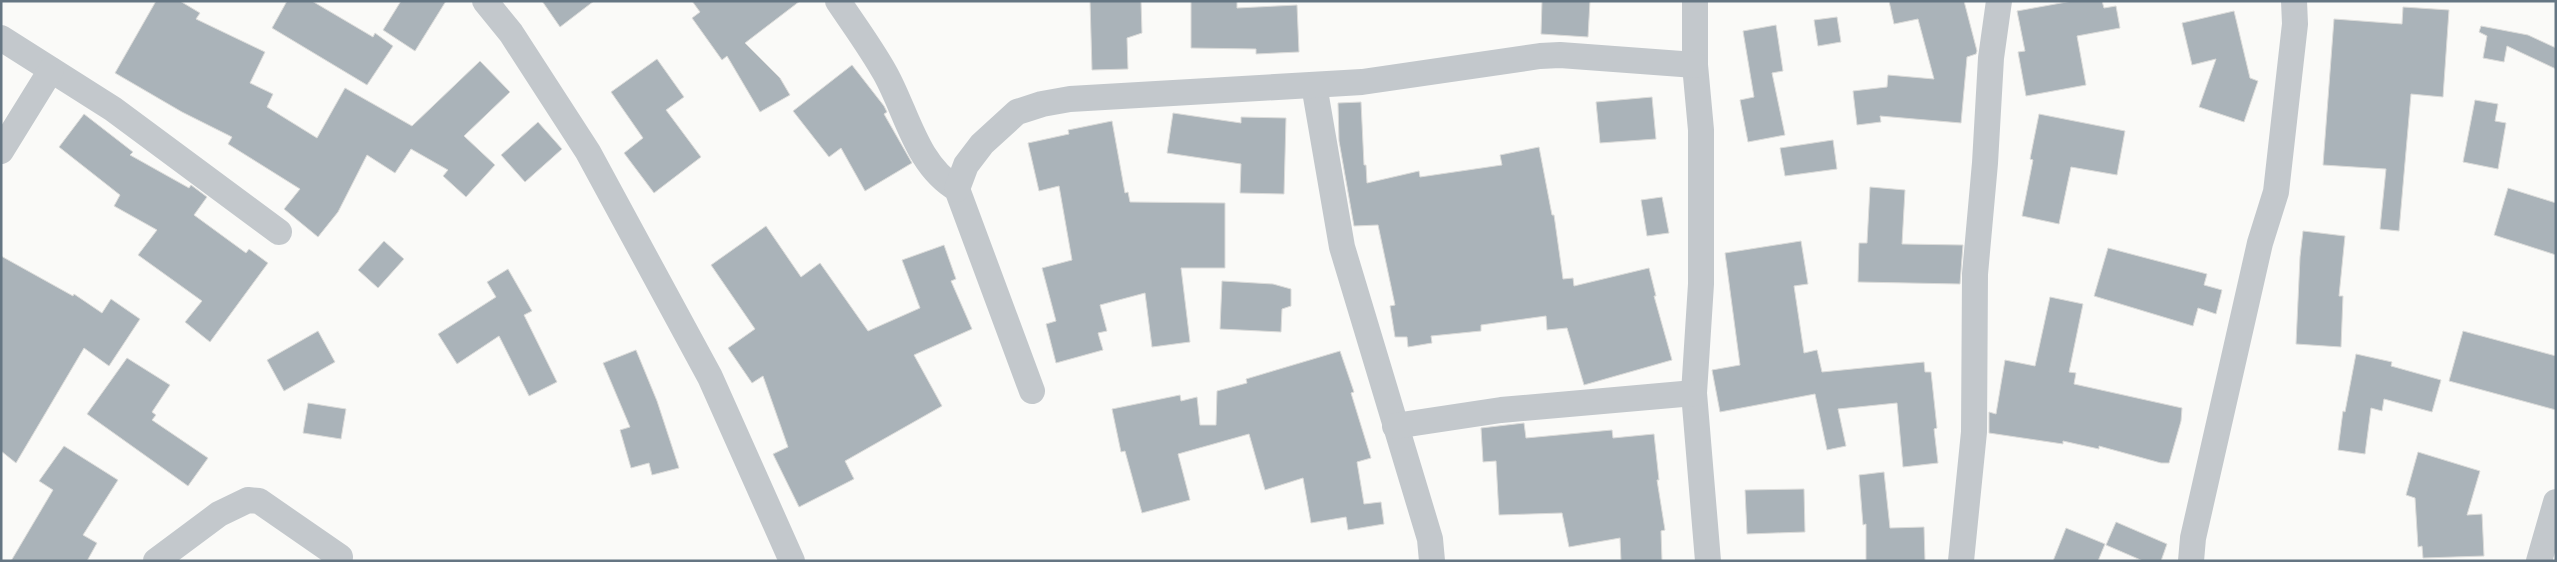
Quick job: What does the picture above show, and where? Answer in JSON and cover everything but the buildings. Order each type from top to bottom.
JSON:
[{"type":"street","points":[[485,1],[511,33],[588,152],[710,377],[792,561]]},
{"type":"street","points":[[838,1],[885,74],[926,159],[942,180],[957,189],[1032,391]]},
{"type":"street","points":[[1695,1],[1695,65],[1701,130],[1701,284],[1694,393],[1703,520],[1708,561]]},
{"type":"street","points":[[1961,561],[1974,432],[1975,274],[1985,163],[1991,58],[1999,1]]},
{"type":"street","points":[[2191,561],[2193,538],[2260,243],[2276,192],[2295,24],[2294,1]]},
{"type":"street","points":[[1,38],[113,110],[279,232]]},
{"type":"street","points":[[957,189],[966,165],[982,144],[1017,112],[1042,104],[1070,99],[1362,82],[1546,56],[1695,65]]},
{"type":"street","points":[[1,150],[51,70]]},
{"type":"street","points":[[1314,85],[1342,247],[1430,539],[1432,561]]},
{"type":"street","points":[[1395,426],[1501,410],[1694,393]]},
{"type":"street","points":[[156,561],[219,514],[248,500],[259,501],[340,556]]},
{"type":"street","points":[[2539,561],[2556,502]]}]
